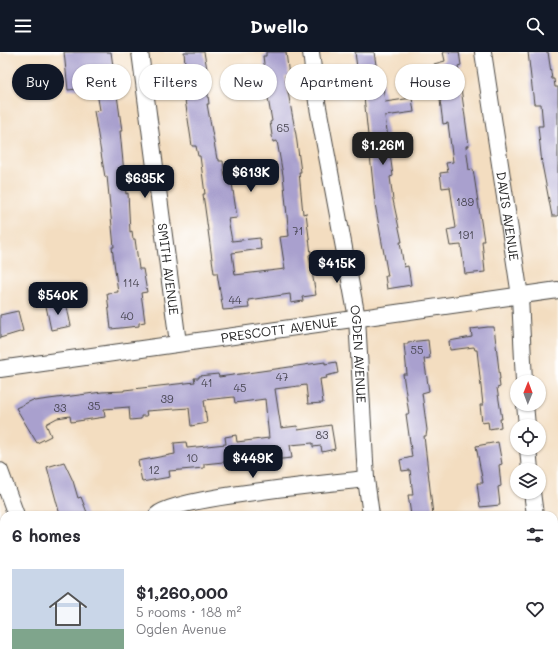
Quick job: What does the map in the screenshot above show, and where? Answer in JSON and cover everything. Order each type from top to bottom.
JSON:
[{"type":"street","name":"SMITH AVENUE","points":[[140,52],[178,343]]},
{"type":"street","name":"OGDEN AVENUE","points":[[310,52],[317,102],[357,318],[366,479],[370,511]]},
{"type":"street","name":"DAVIS AVENUE","points":[[483,52],[520,296],[524,375]]},
{"type":"street","name":"PRESCOTT AVENUE","points":[[0,369],[558,290]]},
{"type":"street","points":[[0,471],[15,511]]},
{"type":"street","points":[[164,511],[171,507],[199,500],[366,479]]},
{"type":"street","points":[[533,499],[534,511]]},
{"type":"building","points":[[64,52],[111,52],[113,64],[72,64],[72,90],[68,90]]},
{"type":"building","points":[[184,52],[204,52],[206,64],[185,64]]},
{"type":"building","points":[[266,52],[286,52],[288,64],[285,64],[285,100],[289,100],[296,135],[301,172],[299,172],[303,214],[306,213],[311,254],[309,255],[316,295],[302,297],[303,301],[291,303],[290,294],[248,300],[249,308],[223,310],[217,273],[214,273],[203,194],[205,194],[200,156],[198,156],[196,146],[192,146],[185,100],[209,100],[209,104],[207,104],[217,159],[219,159],[219,161],[223,161],[225,177],[231,176],[237,218],[228,219],[232,241],[260,238],[261,249],[232,253],[235,275],[285,269],[280,237],[289,236],[283,175],[277,141],[273,142],[270,122],[272,121],[268,100],[277,100],[277,64],[264,64],[263,56],[266,56]]},
{"type":"building","points":[[355,52],[374,52],[376,64],[356,64]]},
{"type":"building","points":[[443,52],[459,52],[461,64],[434,64],[445,61]]},
{"type":"building","points":[[528,52],[548,52],[552,79],[554,79],[555,87],[558,87],[558,216],[552,216],[542,164],[538,126],[543,126],[541,104],[534,104]]},
{"type":"building","points":[[98,100],[118,100],[122,131],[120,131],[126,194],[128,193],[130,232],[132,231],[133,239],[135,239],[139,269],[143,269],[147,292],[141,293],[145,322],[139,323],[139,326],[111,329],[107,293],[118,292],[112,247],[114,247],[107,176],[105,177],[94,111],[100,110]]},
{"type":"building","points":[[364,100],[385,100],[385,102],[412,100],[414,112],[385,116],[393,176],[390,177],[393,200],[402,242],[400,242],[404,267],[408,266],[411,285],[387,289],[385,276],[388,276],[375,204]]},
{"type":"building","points":[[440,100],[463,100],[469,146],[466,146],[469,170],[473,169],[484,241],[482,241],[485,272],[465,274],[461,245],[450,246],[447,230],[456,228],[450,187],[442,188],[440,173],[448,172],[446,163],[453,162],[448,123],[443,124]]},
{"type":"building","points":[[66,302],[71,326],[51,330],[46,306]]},
{"type":"building","points":[[18,311],[23,331],[0,338],[0,315]]},
{"type":"building","points":[[494,327],[500,379],[500,387],[497,388],[502,419],[500,419],[501,427],[489,429],[488,422],[482,423],[480,405],[483,405],[477,350],[475,350],[474,347],[450,350],[449,341],[472,337],[471,329]]},
{"type":"building","points":[[428,340],[430,358],[424,359],[429,391],[422,393],[427,430],[426,436],[424,436],[433,511],[410,511],[408,495],[413,495],[410,470],[402,471],[400,460],[412,457],[406,414],[409,414],[403,374],[407,374],[404,344],[408,344],[408,342]]},
{"type":"building","points":[[325,362],[325,364],[336,362],[338,373],[326,376],[327,378],[320,379],[323,403],[308,404],[306,385],[275,389],[281,428],[297,426],[298,430],[331,425],[335,449],[322,452],[321,446],[313,447],[313,443],[290,445],[292,458],[272,460],[271,457],[204,464],[204,468],[169,471],[170,477],[142,482],[138,461],[175,454],[174,443],[186,442],[187,448],[226,444],[225,437],[236,435],[237,442],[269,438],[265,399],[235,403],[234,397],[204,400],[207,423],[191,426],[189,408],[146,411],[147,416],[141,416],[141,419],[130,420],[129,407],[104,409],[105,417],[71,422],[70,416],[57,418],[46,424],[51,436],[37,443],[16,408],[33,400],[195,382],[194,378],[199,378],[199,376],[218,374],[219,377]]},
{"type":"building","points":[[498,442],[502,464],[499,465],[501,486],[498,487],[500,505],[480,507],[477,483],[483,483],[476,446]]},
{"type":"building","points":[[64,462],[73,481],[78,498],[81,497],[86,511],[59,511],[47,467]]}]
